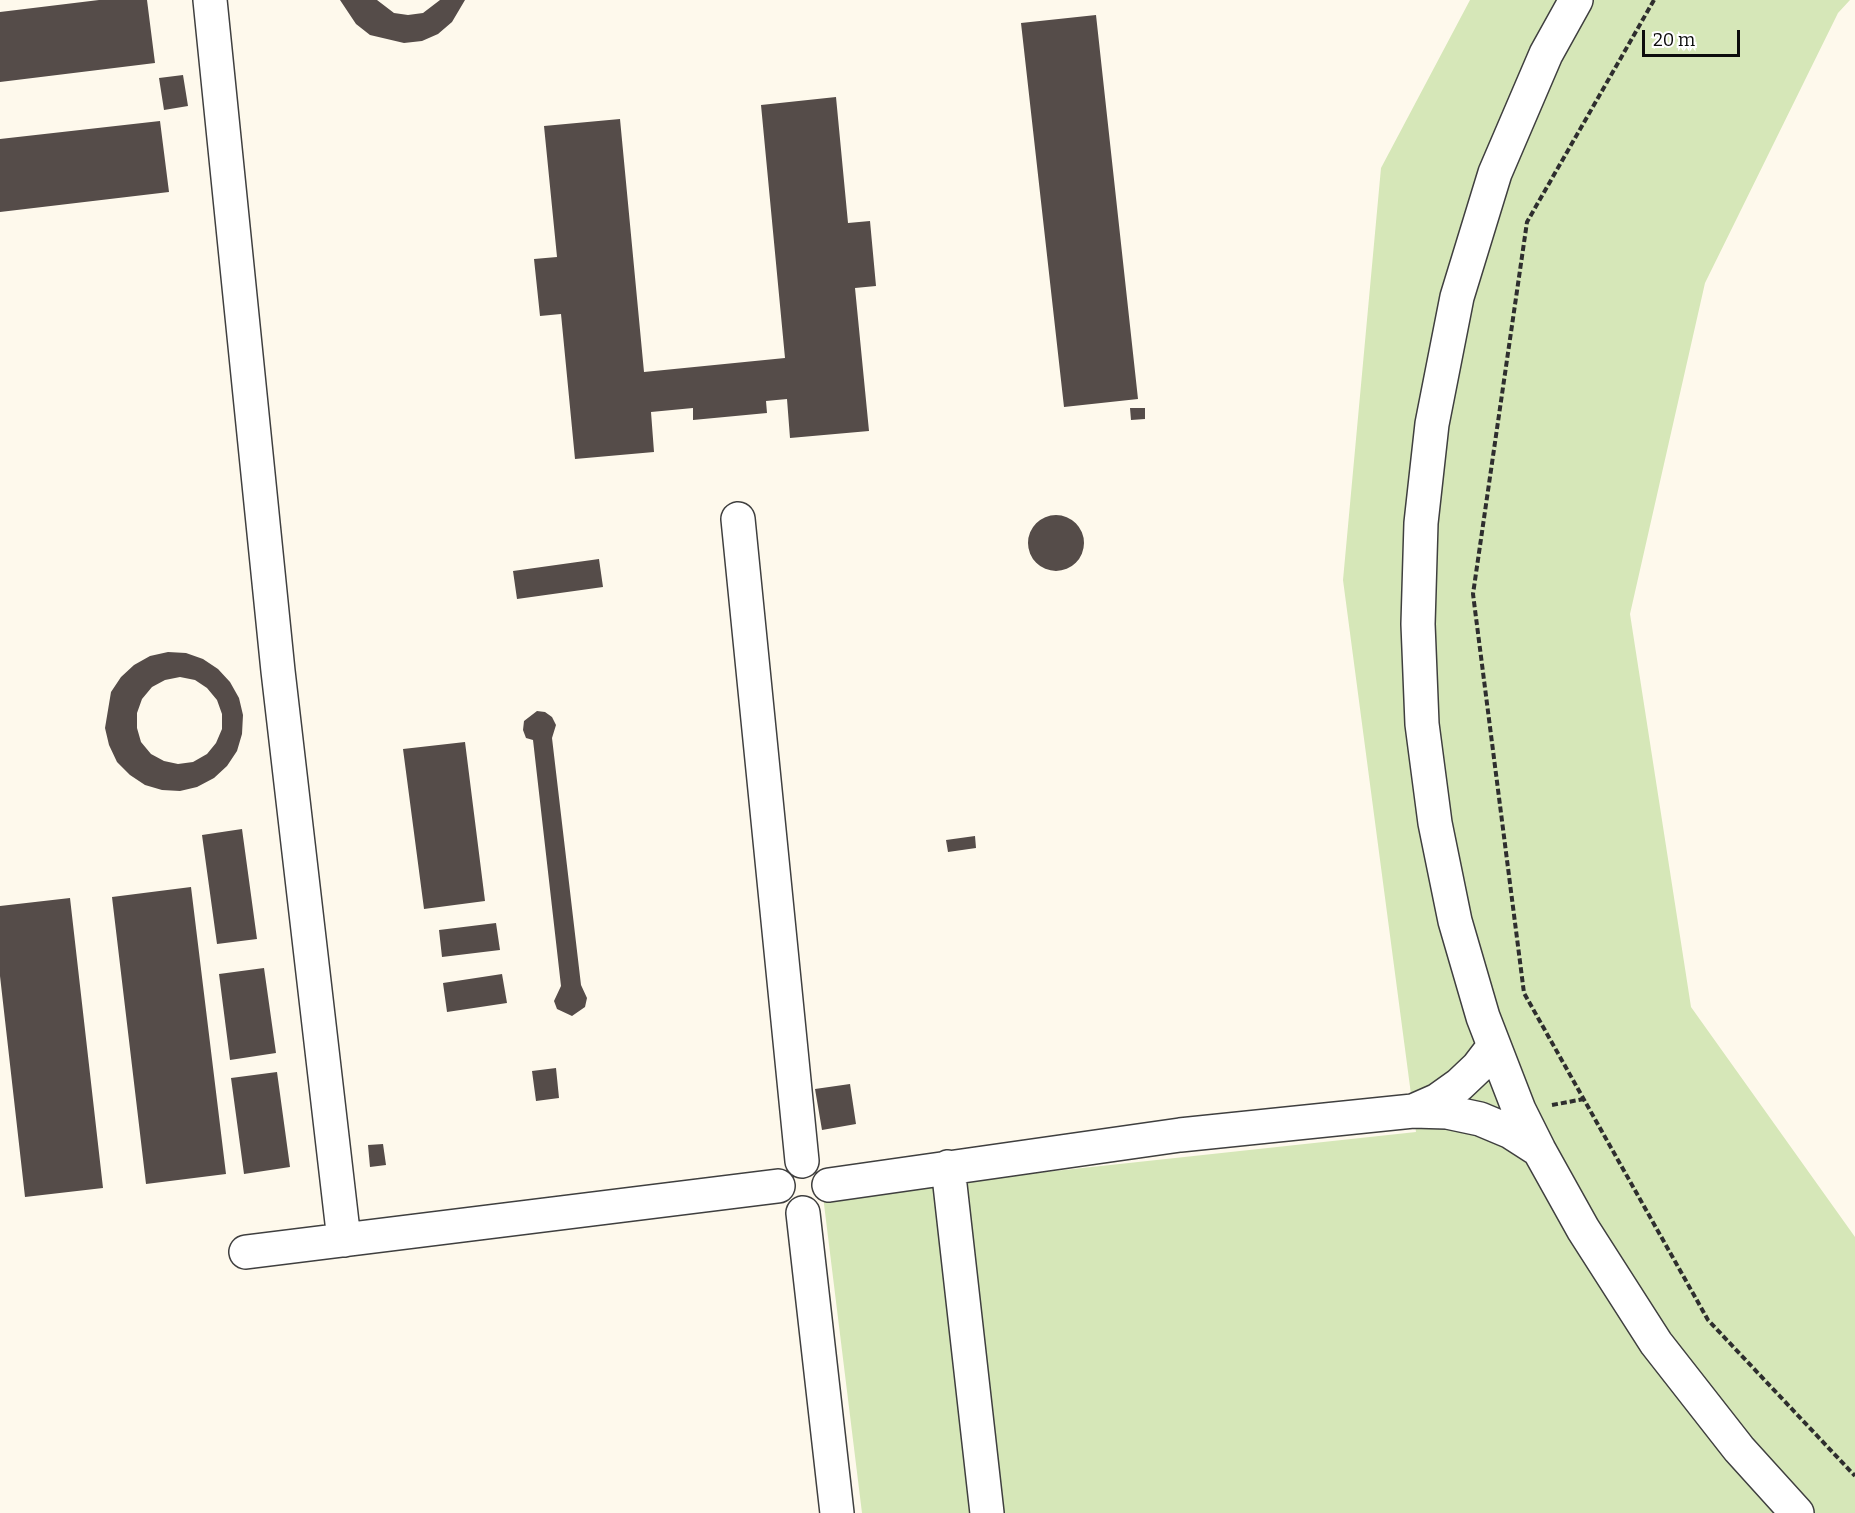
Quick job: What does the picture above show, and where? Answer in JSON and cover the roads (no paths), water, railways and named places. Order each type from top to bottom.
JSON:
[{"type":"lane","points":[[210,0],[278,671],[344,1240]]},
{"type":"lane","points":[[1576,0],[1546,54],[1495,173],[1457,297],[1432,424],[1421,524],[1418,635],[1422,724],[1435,823],[1455,921],[1494,1046],[1519,1110],[1539,1150],[1583,1229],[1656,1343],[1738,1449],[1797,1513]]},
{"type":"lane","points":[[738,519],[802,1161]]},
{"type":"lane","points":[[1413,1111],[1438,1100],[1459,1085],[1478,1067],[1494,1046]]},
{"type":"lane","points":[[829,1185],[1169,1137],[1413,1111],[1447,1112],[1480,1119],[1511,1132],[1539,1150]]},
{"type":"lane","points":[[802,1161],[815,1164],[825,1172],[829,1185],[822,1205],[813,1211],[803,1213],[790,1209],[781,1199],[778,1186],[781,1174],[790,1165],[802,1161]]},
{"type":"lane","points":[[948,1167],[987,1513]]},
{"type":"lane","points":[[246,1252],[778,1186]]},
{"type":"lane","points":[[803,1213],[837,1513]]}]
